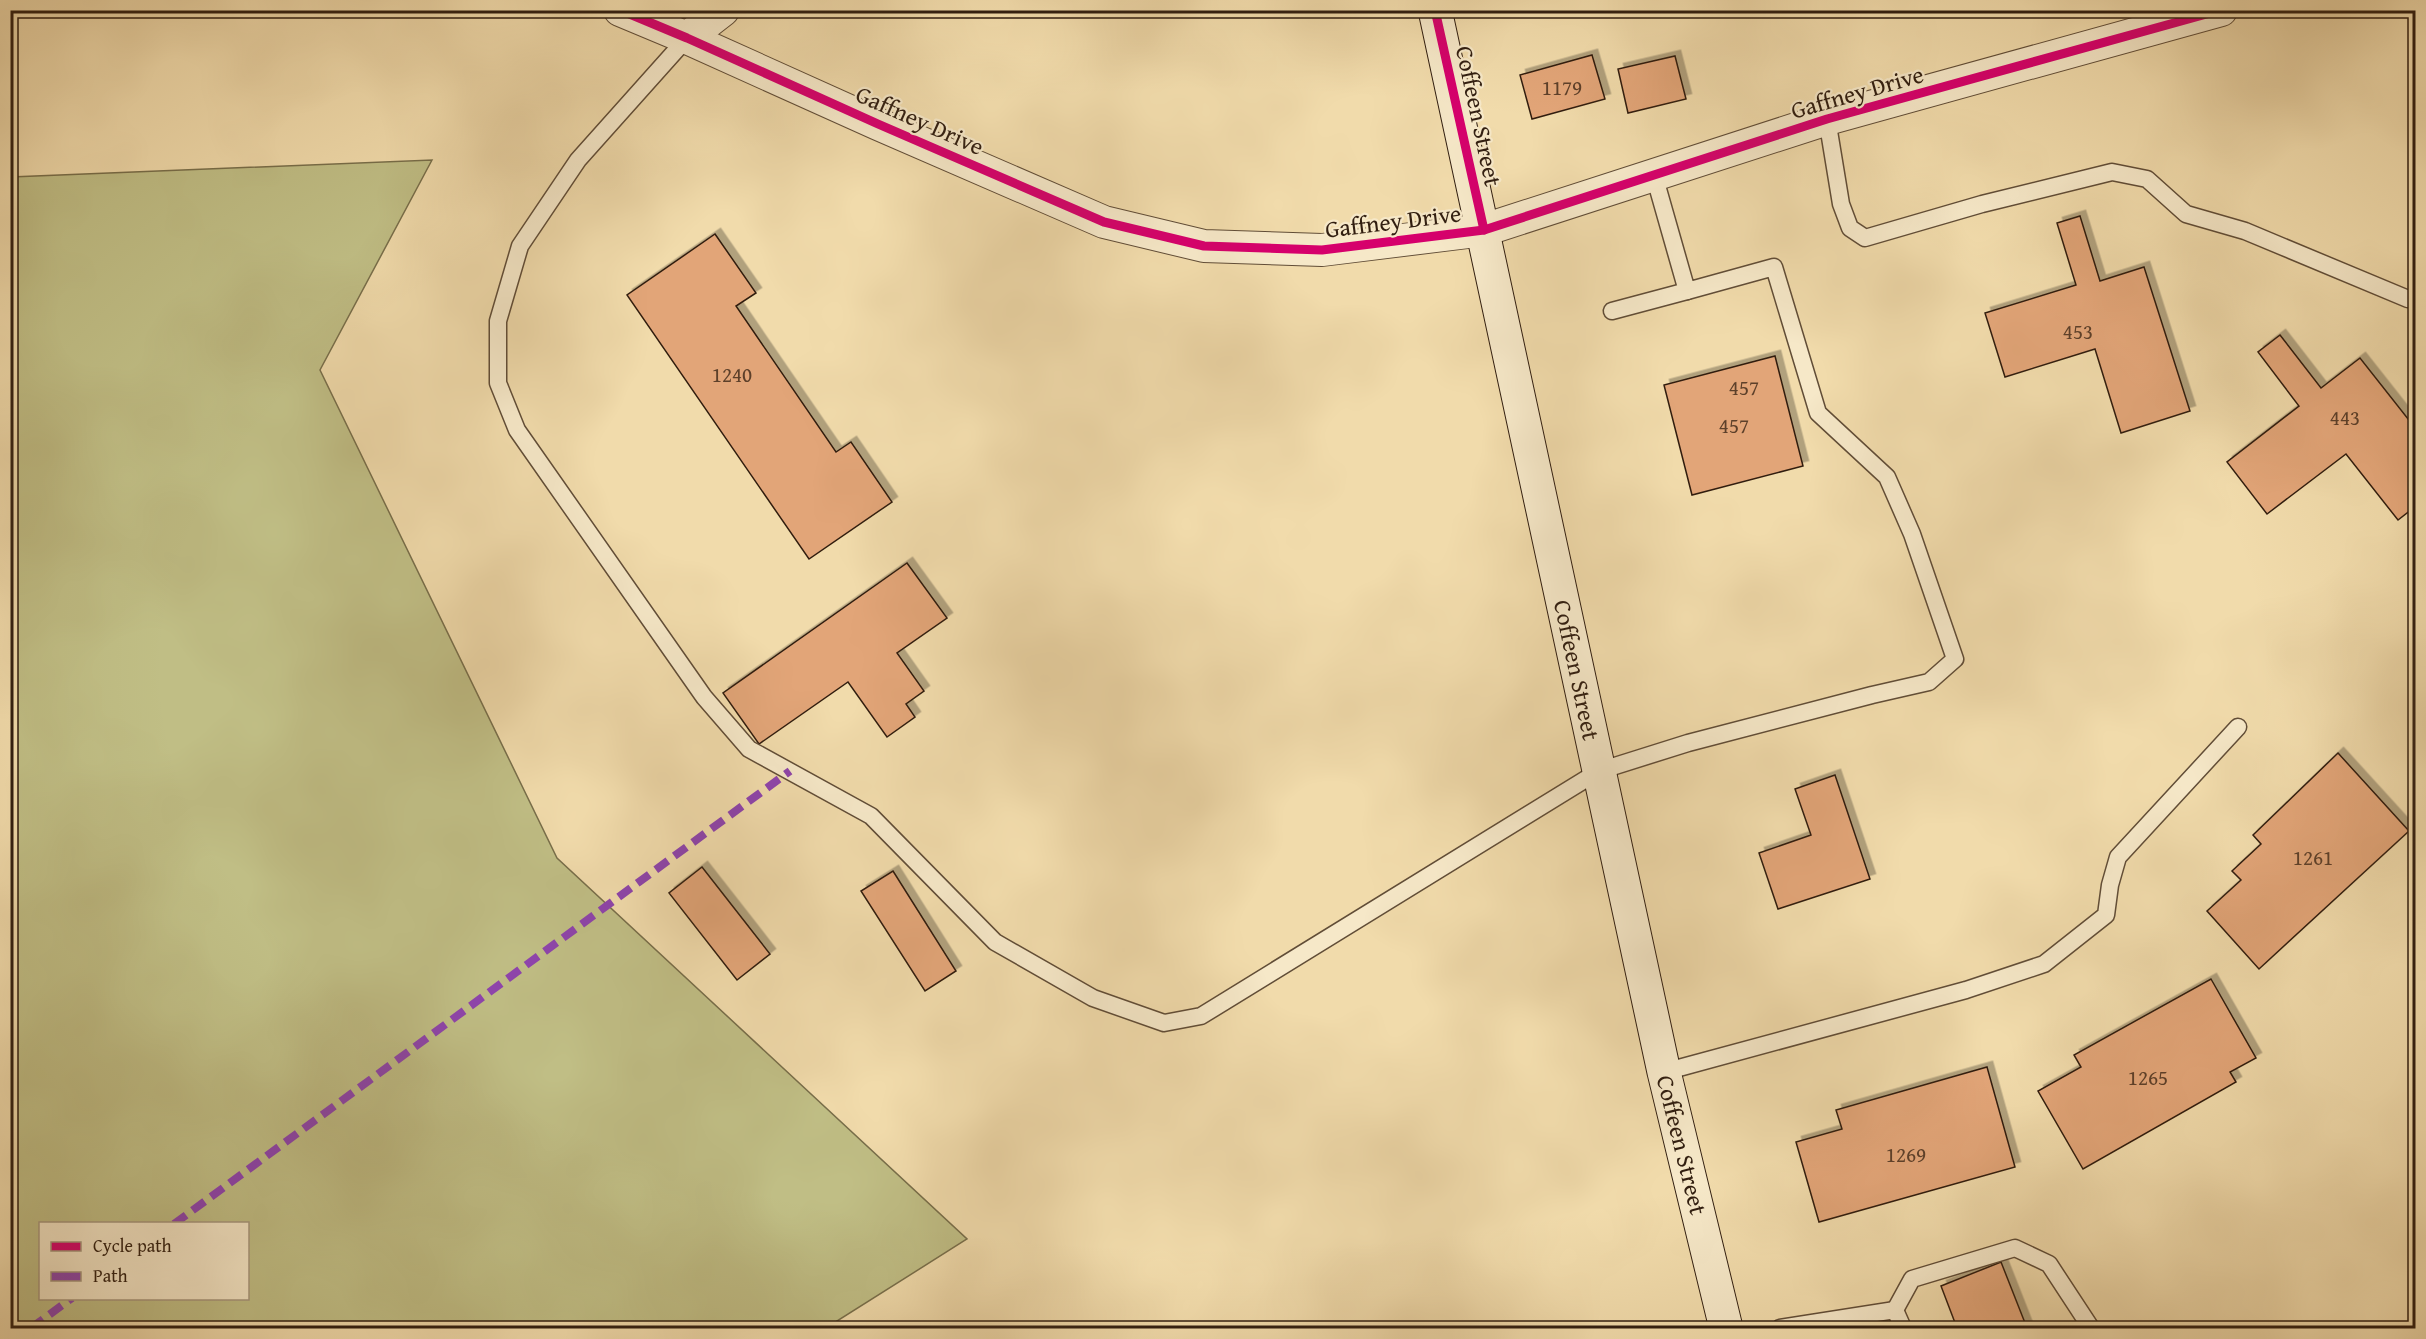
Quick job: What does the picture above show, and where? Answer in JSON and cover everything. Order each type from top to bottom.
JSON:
[{"type":"main road","name":"Coffeen Street","points":[[1435,10],[1664,1072],[1726,1329]]},
{"type":"street","name":"Gaffney Drive","points":[[620,10],[1104,222],[1204,246],[1322,250],[1484,230],[1827,119],[2221,10]]},
{"type":"street","points":[[687,38],[723,10]]},
{"type":"lane","points":[[687,38],[578,160],[520,246],[498,321],[498,383],[518,430],[704,697],[749,749],[871,816],[995,942],[1093,998],[1164,1023],[1201,1016],[1599,771],[1688,743],[1929,682],[1955,659],[1912,534],[1887,477],[1818,413],[1774,267],[1612,311]]},
{"type":"lane","points":[[1827,119],[1841,204],[1850,228],[1865,238],[1982,204],[2112,172],[2147,178],[2186,214],[2245,231],[2408,299]]},
{"type":"lane","points":[[1654,175],[1687,291]]},
{"type":"lane","points":[[1664,1072],[1966,990],[2044,964],[2106,915],[2110,885],[2118,857],[2238,728]]},
{"type":"lane","points":[[1903,1329],[1896,1310],[1912,1279],[2015,1248],[2049,1264],[2091,1329]]},
{"type":"lane","points":[[1780,1329],[1826,1325],[1896,1310]]},
{"type":"shaded area","points":[[432,160],[320,370],[557,858],[967,1239],[826,1328],[11,1328],[11,177]]},
{"type":"building","points":[[1592,55],[1605,99],[1532,119],[1520,75]]},
{"type":"building","points":[[1675,56],[1686,99],[1628,113],[1618,69]]},
{"type":"building","points":[[2080,216],[2100,281],[2144,267],[2190,411],[2121,433],[2095,349],[2005,377],[1985,313],[2076,285],[2057,223]]},
{"type":"building","points":[[715,234],[756,293],[736,306],[836,452],[851,442],[892,502],[809,559],[627,295]]},
{"type":"building","points":[[2280,335],[2321,388],[2360,358],[2416,429],[2416,506],[2398,520],[2346,454],[2267,514],[2227,462],[2299,406],[2258,352]]},
{"type":"building","points":[[1775,356],[1803,466],[1692,495],[1664,385]]},
{"type":"building","points":[[907,563],[947,618],[897,653],[924,691],[906,704],[915,717],[887,737],[848,682],[759,744],[723,693]]},
{"type":"building","points":[[2338,753],[2409,831],[2259,969],[2207,911],[2241,880],[2232,871],[2261,844],[2253,835]]},
{"type":"building","points":[[1835,775],[1870,879],[1778,909],[1759,853],[1811,835],[1795,789]]},
{"type":"building","points":[[702,867],[770,954],[737,980],[669,893]]},
{"type":"building","points":[[893,871],[956,971],[925,991],[861,891]]},
{"type":"building","points":[[2211,979],[2256,1058],[2230,1072],[2236,1082],[2083,1169],[2038,1091],[2081,1067],[2074,1055]]},
{"type":"building","points":[[1987,1067],[2015,1167],[1819,1222],[1796,1142],[1842,1129],[1836,1110]]},
{"type":"building","points":[[2001,1262],[2027,1328],[1957,1328],[1941,1286]]},
{"type":"marked path","points":[[177,1222],[790,771]]},
{"type":"marked path","points":[[31,1328],[69,1300]]},
{"type":"cycle path","points":[[620,10],[1104,222],[1204,246],[1322,250],[1484,230],[1827,119],[2221,10]]},
{"type":"cycle path","points":[[1435,10],[1484,230]]}]
